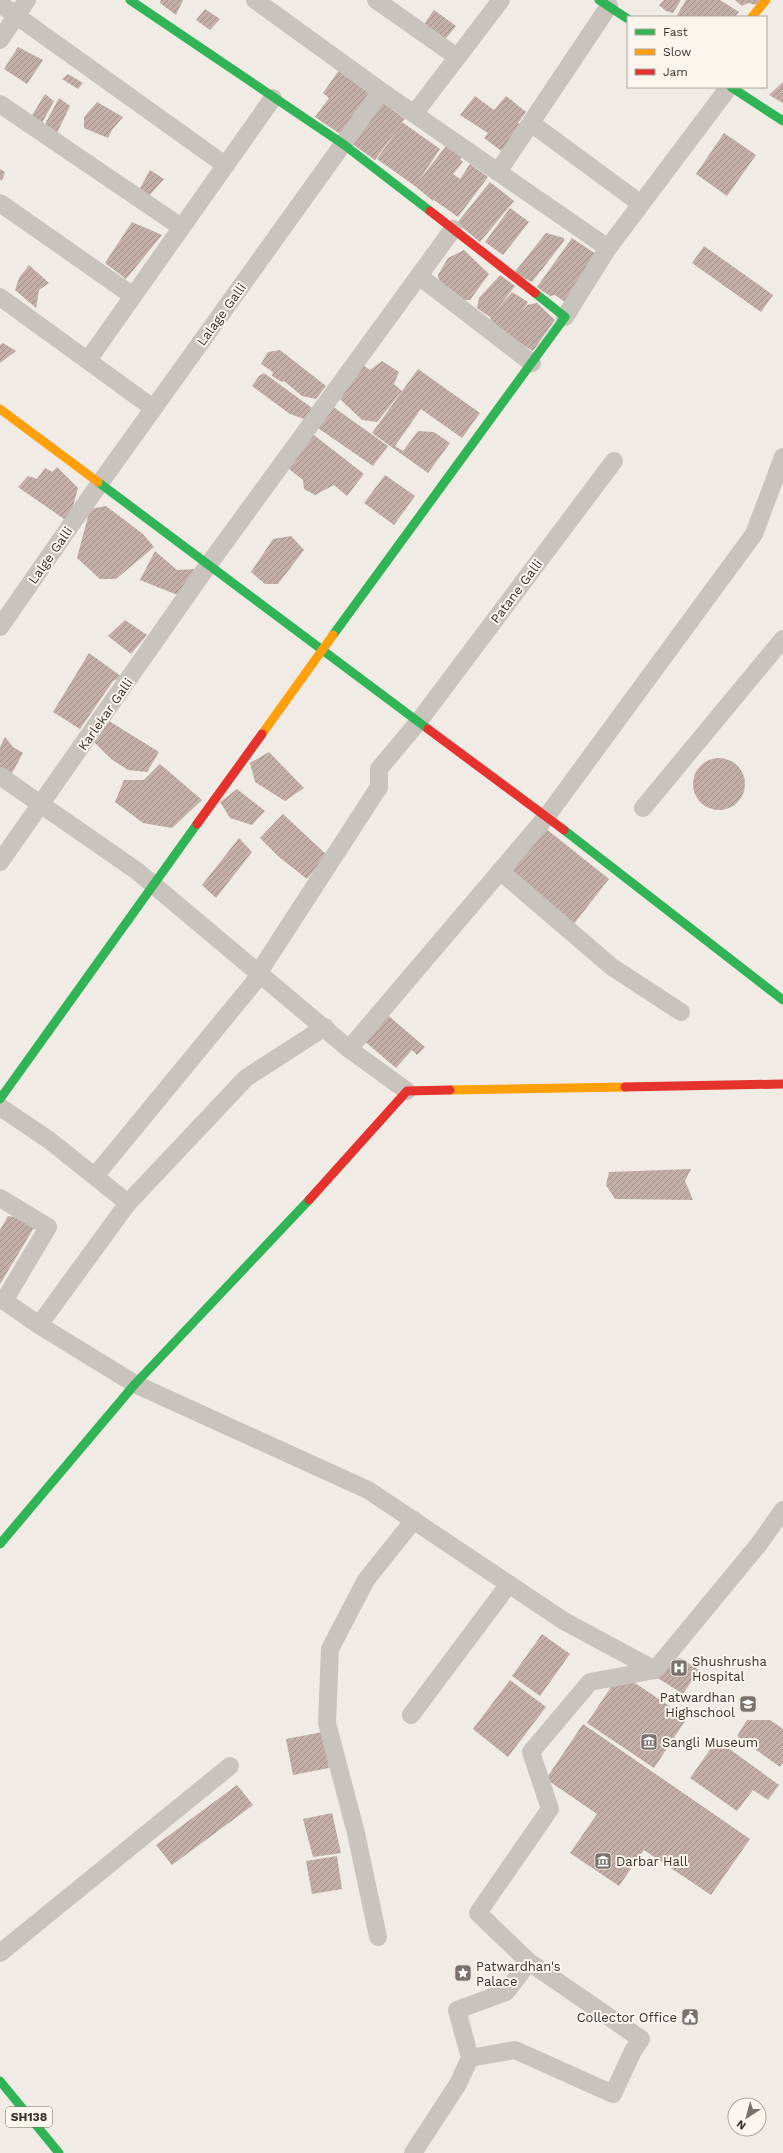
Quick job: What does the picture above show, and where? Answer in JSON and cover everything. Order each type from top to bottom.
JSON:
[{"type":"main road","points":[[0,1099],[323,649],[565,317],[343,144],[130,0]]},
{"type":"main road","points":[[753,16],[766,0]]},
{"type":"main road","points":[[604,3],[627,18]]},
{"type":"main road","points":[[732,88],[783,121]]},
{"type":"main road","points":[[0,409],[546,816],[783,1000]]},
{"type":"main road","points":[[0,1544],[135,1384],[318,1191],[407,1091],[783,1084]]},
{"type":"main road","name":"SH138","points":[[0,2081],[59,2153]]},
{"type":"street","points":[[0,40],[27,0]]},
{"type":"street","points":[[255,0],[381,91],[608,248]]},
{"type":"street","points":[[376,0],[457,57]]},
{"type":"street","points":[[414,114],[501,0]]},
{"type":"street","points":[[498,172],[531,123],[604,3]]},
{"type":"street","points":[[0,4],[225,165]]},
{"type":"street","points":[[565,317],[608,248],[729,88]]},
{"type":"street","name":"Lalage Galli","points":[[100,483],[381,91]]},
{"type":"street","points":[[88,360],[273,98]]},
{"type":"street","points":[[0,104],[181,227]]},
{"type":"street","points":[[531,123],[641,204]]},
{"type":"street","points":[[0,203],[133,296]]},
{"type":"street","name":"Karlekar Galli","points":[[0,862],[42,805],[209,564],[453,229]]},
{"type":"street","points":[[419,276],[532,363]]},
{"type":"street","points":[[0,297],[153,408]]},
{"type":"street","points":[[349,1049],[546,816],[754,534],[783,457]]},
{"type":"street","name":"Patane Galli","points":[[95,1176],[260,973],[379,787],[379,769],[419,721],[614,461]]},
{"type":"street","name":"Lalge Galli","points":[[0,627],[100,483]]},
{"type":"street","points":[[644,808],[783,639]]},
{"type":"street","points":[[0,776],[137,871],[325,1027],[349,1049],[407,1091]]},
{"type":"street","points":[[500,871],[612,967],[681,1012]]},
{"type":"street","points":[[39,1325],[128,1204],[246,1078],[325,1027]]},
{"type":"street","points":[[0,1107],[49,1140],[128,1204]]},
{"type":"street","points":[[0,1198],[48,1227],[2,1300],[39,1325],[135,1384],[368,1490],[564,1621],[655,1670]]},
{"type":"street","points":[[470,2058],[515,2050],[613,2094],[632,2051],[641,2039],[529,1962],[478,1913],[550,1809],[531,1752],[590,1682],[655,1670],[759,1544],[783,1510]]},
{"type":"street","points":[[378,1937],[356,1833],[327,1723],[330,1649],[366,1580],[414,1520]]},
{"type":"street","points":[[411,1716],[509,1584]]},
{"type":"street","points":[[0,1953],[230,1766]]},
{"type":"street","points":[[412,2153],[458,2084],[470,2058],[457,2010],[506,1992],[529,1962]]},
{"type":"building","points":[[161,0],[183,0],[176,15],[160,3]]},
{"type":"building","points":[[664,0],[681,0],[673,13],[666,11],[659,5]]},
{"type":"building","points":[[686,0],[720,0],[739,12],[736,16],[677,16]]},
{"type":"building","points":[[735,0],[760,0],[757,5],[748,3],[742,6]]},
{"type":"building","points":[[205,9],[220,19],[210,30],[196,20]]},
{"type":"building","points":[[434,10],[456,26],[443,42],[422,27]]},
{"type":"building","points":[[18,47],[43,60],[27,84],[4,69]]},
{"type":"building","points":[[339,70],[372,94],[346,138],[315,117],[329,98],[323,93]]},
{"type":"building","points":[[68,74],[83,83],[78,89],[62,79]]},
{"type":"building","points":[[783,82],[783,103],[769,95]]},
{"type":"building","points":[[45,94],[54,101],[42,123],[31,117]]},
{"type":"building","points":[[475,96],[494,110],[506,96],[526,112],[518,123],[524,128],[504,153],[484,138],[488,133],[460,115]]},
{"type":"building","points":[[59,98],[70,106],[56,135],[43,128]]},
{"type":"building","points":[[378,99],[405,119],[402,122],[440,149],[418,182],[449,142],[464,154],[460,159],[463,162],[453,174],[460,179],[470,164],[488,177],[458,217],[434,200],[441,191],[433,201],[377,159],[399,127],[375,160],[348,141]]},
{"type":"building","points":[[97,102],[123,117],[112,130],[108,138],[84,128],[84,117]]},
{"type":"building","points":[[724,133],[756,155],[727,196],[696,174]]},
{"type":"building","points":[[0,169],[5,172],[2,181],[0,179]]},
{"type":"building","points":[[150,170],[164,179],[148,197],[139,190]]},
{"type":"building","points":[[490,182],[514,201],[480,242],[457,223]]},
{"type":"building","points":[[510,208],[529,222],[503,255],[485,242]]},
{"type":"building","points":[[132,222],[162,235],[126,279],[105,263]]},
{"type":"building","points":[[546,233],[564,238],[564,241],[532,282],[514,273]]},
{"type":"building","points":[[572,238],[602,258],[569,305],[555,295],[550,296],[537,287]]},
{"type":"building","points":[[704,246],[773,295],[761,312],[692,263]]},
{"type":"building","points":[[464,250],[489,274],[470,300],[459,300],[440,287],[438,275],[448,258]]},
{"type":"building","points":[[29,265],[49,283],[39,290],[36,308],[15,290],[19,278]]},
{"type":"building","points":[[500,275],[515,286],[495,312],[512,292],[528,302],[521,313],[527,305],[537,303],[555,320],[533,351],[493,326],[490,317],[477,308],[479,298]]},
{"type":"building","points":[[3,343],[16,351],[0,363],[0,345]]},
{"type":"building","points":[[280,350],[326,386],[316,399],[302,396],[284,381],[282,382],[272,376],[273,372],[261,364],[268,352]]},
{"type":"building","points":[[382,361],[399,372],[394,384],[402,391],[377,422],[362,420],[340,399],[363,365],[370,370]]},
{"type":"building","points":[[418,369],[480,413],[462,438],[421,409],[395,446],[403,451],[418,431],[434,432],[450,443],[428,473],[372,433]]},
{"type":"building","points":[[264,373],[312,408],[304,419],[290,414],[252,386],[259,376]]},
{"type":"building","points":[[332,406],[388,446],[373,466],[315,426]]},
{"type":"building","points":[[310,432],[364,474],[347,496],[334,485],[315,495],[304,489],[303,480],[284,465]]},
{"type":"building","points":[[57,467],[78,488],[72,510],[64,519],[18,487],[28,476],[37,479],[45,468],[52,472]]},
{"type":"building","points":[[385,475],[415,496],[394,525],[364,503]]},
{"type":"building","points":[[106,506],[143,534],[154,547],[116,579],[100,579],[77,558],[90,509]]},
{"type":"building","points":[[291,536],[304,550],[278,584],[265,584],[251,572],[273,539]]},
{"type":"building","points":[[155,551],[177,570],[196,569],[180,596],[140,580]]},
{"type":"building","points":[[125,620],[147,635],[131,654],[108,636]]},
{"type":"building","points":[[89,653],[122,677],[113,681],[80,729],[53,712]]},
{"type":"building","points":[[109,721],[159,752],[147,772],[128,770],[111,759],[94,742]]},
{"type":"building","points":[[5,737],[13,747],[23,753],[11,775],[0,769],[0,747]]},
{"type":"building","points":[[269,752],[304,788],[285,801],[255,782],[250,763]]},
{"type":"building","points":[[714,758],[724,758],[733,762],[741,770],[745,779],[745,789],[741,798],[733,806],[724,810],[714,810],[705,806],[697,798],[693,789],[693,779],[697,770],[705,762]]},
{"type":"building","points":[[160,764],[202,800],[172,828],[143,823],[115,802],[124,780],[144,780]]},
{"type":"building","points":[[237,789],[265,811],[252,825],[230,818],[220,802]]},
{"type":"building","points":[[283,814],[327,855],[307,879],[279,857],[260,838]]},
{"type":"building","points":[[545,828],[609,879],[573,925],[509,875]]},
{"type":"building","points":[[239,838],[252,852],[216,898],[202,885]]},
{"type":"building","points":[[384,1012],[425,1047],[417,1055],[412,1050],[396,1068],[361,1038]]},
{"type":"building","points":[[691,1169],[685,1181],[693,1200],[615,1199],[606,1185],[609,1172]]},
{"type":"building","points":[[8,1216],[38,1221],[0,1284],[0,1230]]},
{"type":"building","points":[[542,1634],[570,1654],[540,1696],[512,1676]]},
{"type":"building","points":[[680,1658],[699,1670],[683,1694],[653,1675],[671,1661]]},
{"type":"building","points":[[629,1679],[687,1718],[654,1768],[587,1723],[615,1681]]},
{"type":"building","points":[[510,1680],[546,1707],[508,1757],[473,1729]]},
{"type":"building","points":[[747,1720],[770,1720],[783,1729],[783,1763],[780,1767],[737,1736]]},
{"type":"building","points":[[583,1724],[750,1839],[711,1895],[644,1850],[619,1886],[570,1853],[597,1814],[546,1779]]},
{"type":"building","points":[[323,1732],[329,1768],[293,1775],[286,1739]]},
{"type":"building","points":[[717,1740],[779,1785],[768,1800],[753,1790],[737,1811],[690,1778]]},
{"type":"building","points":[[237,1785],[253,1805],[172,1865],[156,1845]]},
{"type":"building","points":[[332,1813],[341,1853],[313,1857],[303,1819]]},
{"type":"building","points":[[337,1856],[342,1889],[312,1894],[306,1861]]},
{"type":"traffic: fast","points":[[130,0],[343,144],[430,211]]},
{"type":"traffic: fast","points":[[599,0],[627,18]]},
{"type":"traffic: fast","points":[[733,88],[783,121]]},
{"type":"traffic: fast","points":[[333,635],[565,317],[535,293]]},
{"type":"traffic: fast","points":[[98,482],[428,729]]},
{"type":"traffic: fast","points":[[0,1099],[197,824]]},
{"type":"traffic: fast","points":[[564,830],[783,1000]]},
{"type":"traffic: fast","points":[[0,1544],[135,1384],[309,1200]]},
{"type":"traffic: fast","points":[[0,2081],[59,2153]]},
{"type":"traffic: slow","points":[[753,16],[766,0]]},
{"type":"traffic: slow","points":[[0,409],[98,482]]},
{"type":"traffic: slow","points":[[262,734],[333,635]]},
{"type":"traffic: slow","points":[[450,1090],[625,1087]]},
{"type":"traffic: jam","points":[[430,211],[535,293]]},
{"type":"traffic: jam","points":[[428,729],[564,830]]},
{"type":"traffic: jam","points":[[197,824],[262,734]]},
{"type":"traffic: jam","points":[[625,1087],[783,1084]]},
{"type":"traffic: jam","points":[[309,1200],[407,1091],[450,1090]]},
{"type":"place","name":"Shushrusha Hospital","points":[[679,1668]]},
{"type":"place","name":"Patwardhan Highschool","points":[[748,1704]]},
{"type":"place","name":"Sangli Museum","points":[[649,1742]]},
{"type":"place","name":"Darbar Hall","points":[[603,1861]]},
{"type":"place","name":"Patwardhan's Palace","points":[[463,1973]]},
{"type":"place","name":"Collector Office","points":[[690,2017]]}]
